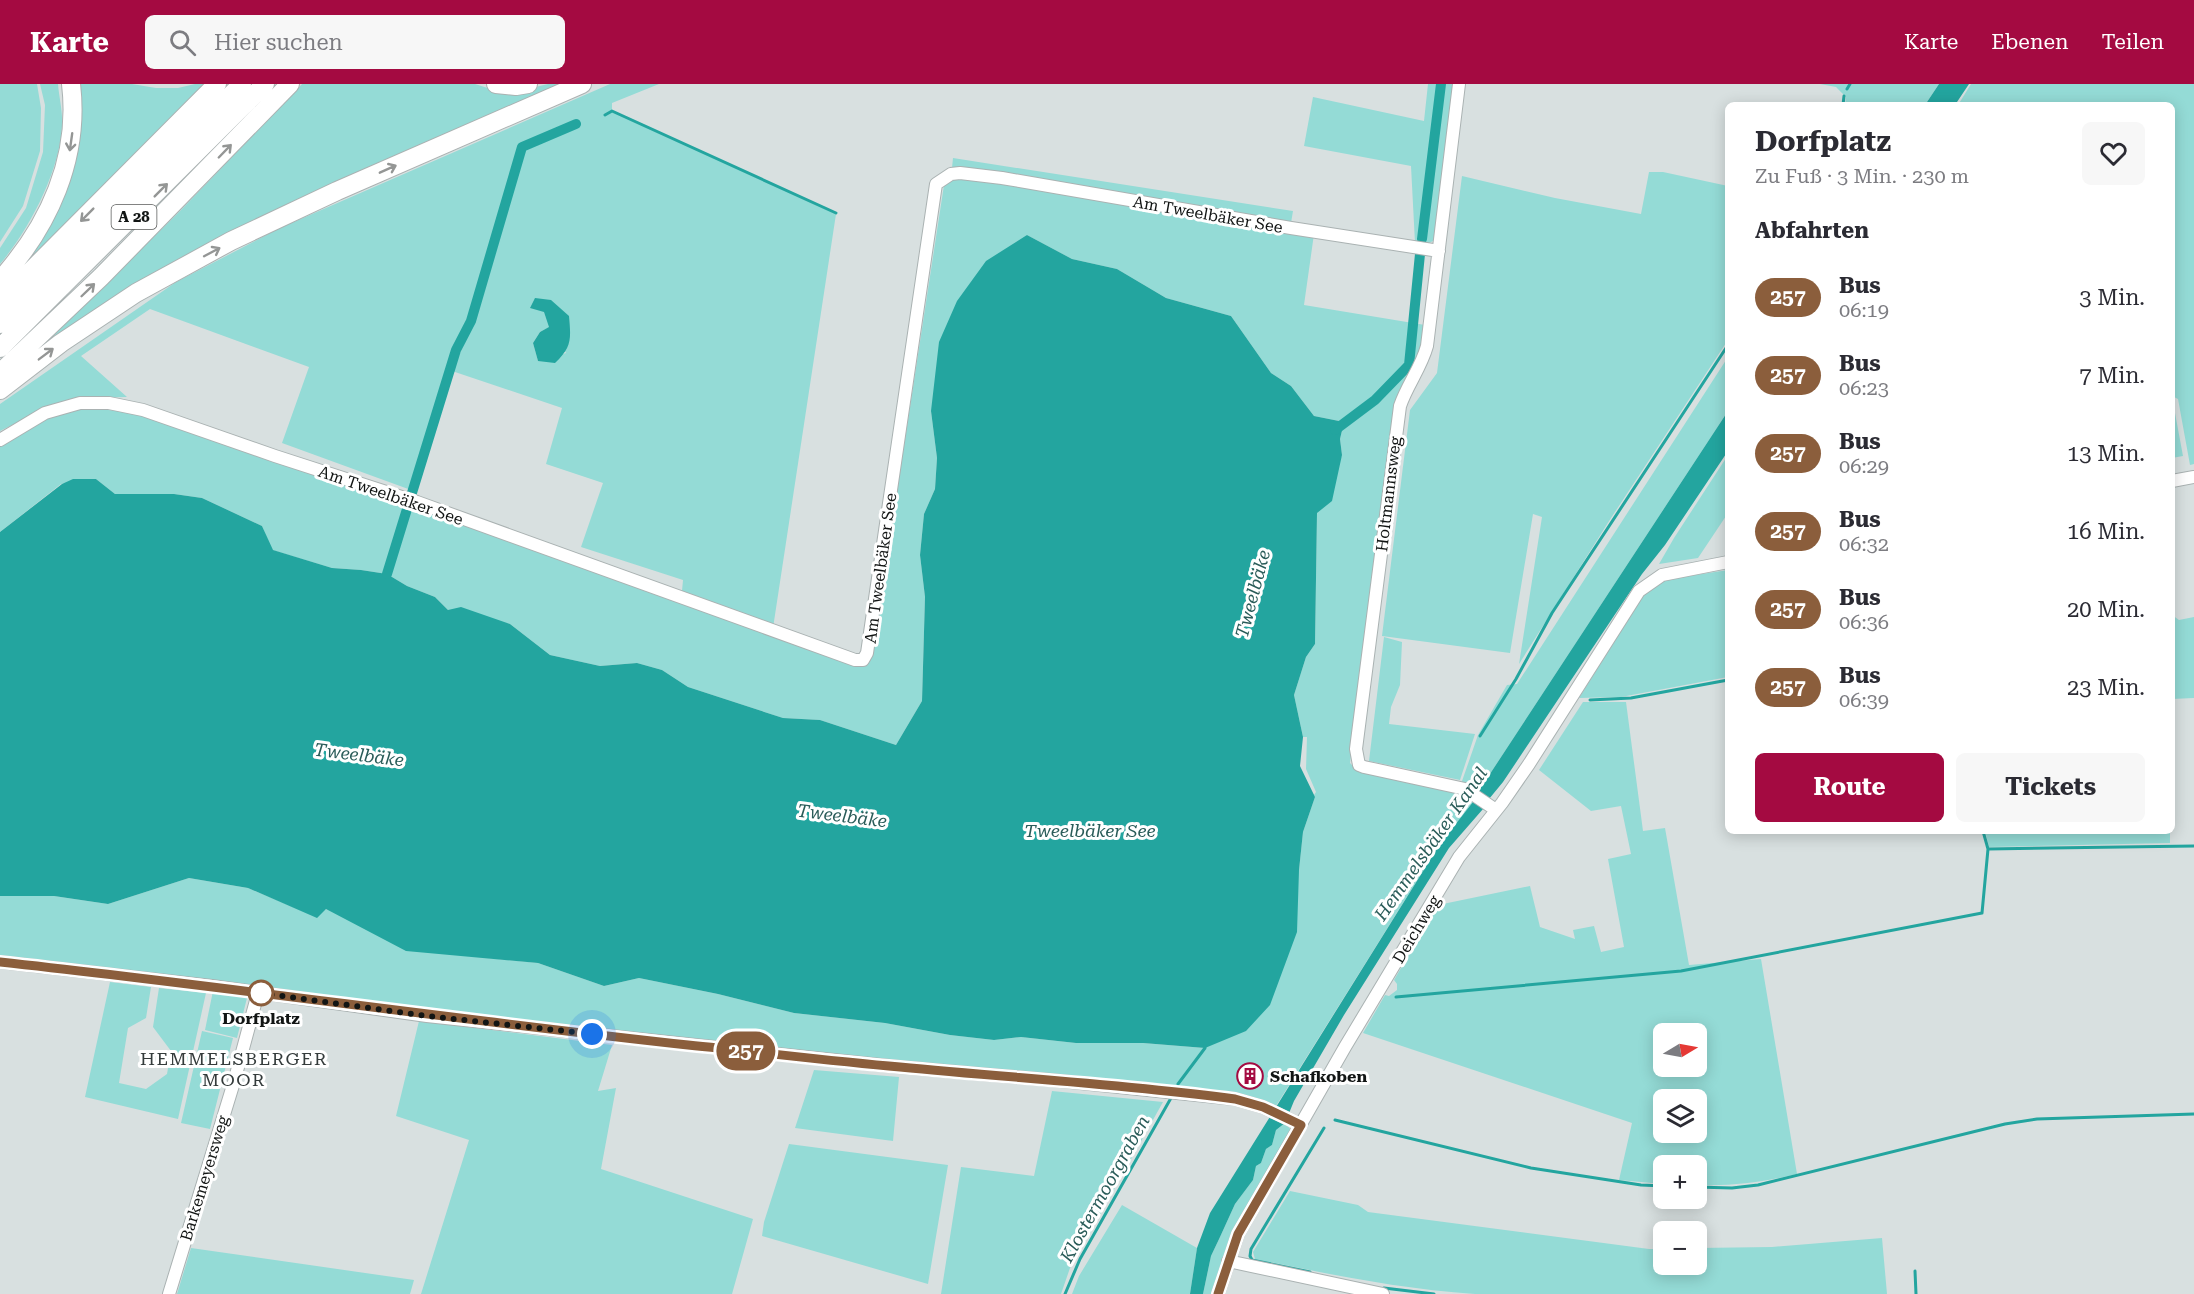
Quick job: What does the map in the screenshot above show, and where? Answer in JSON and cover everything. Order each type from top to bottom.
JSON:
[{"type":"highway","points":[[0,280],[27,246],[49,211],[64,176],[73,122],[71,84]]},
{"type":"highway","points":[[0,302],[217,84]]},
{"type":"highway","name":"A 28","points":[[0,324],[242,84]]},
{"type":"highway","name":"A 28","points":[[0,348],[266,84]]},
{"type":"highway","points":[[0,373],[101,277],[290,84]]},
{"type":"highway","points":[[496,84],[528,84]]},
{"type":"highway","points":[[0,390],[61,343],[136,293],[231,241],[337,191],[582,84]]},
{"type":"street","name":"Holtmannsweg","points":[[1459,84],[1427,346],[1423,364],[1405,391],[1400,406],[1356,749],[1359,765],[1465,789],[1496,810]]},
{"type":"street","name":"Am Tweelbäker See","points":[[0,440],[45,413],[80,404],[109,403],[143,411],[411,500],[855,660],[863,660],[867,653],[936,184],[951,174],[960,173],[1002,178],[1439,251]]},
{"type":"street","points":[[2175,480],[2194,477]]},
{"type":"street","name":"Deichweg","points":[[1218,1294],[1238,1234],[1298,1123],[1459,857],[1529,764],[1639,591],[1662,575],[1725,563]]},
{"type":"street","points":[[0,962],[201,984],[427,1016],[648,1041],[900,1067],[1190,1093],[1235,1099],[1263,1107],[1298,1123]]},
{"type":"street","name":"Barkemeyersweg","points":[[169,1294],[234,1082],[258,993]]},
{"type":"street","points":[[1228,1261],[1383,1294]]},
{"type":"shaded area","points":[[0,84],[37,84],[41,108],[40,151],[23,206],[0,242]]},
{"type":"shaded area","points":[[40,84],[58,84],[62,121],[56,162],[32,217],[0,264],[0,248],[26,208],[43,152],[45,105]]},
{"type":"shaded area","points":[[77,84],[132,84],[156,88],[178,88],[207,84],[2,288],[40,236]]},
{"type":"shaded area","points":[[302,84],[475,84],[494,90],[519,91],[548,84],[569,84],[333,187],[15,373],[181,210]]},
{"type":"shaded area","points":[[610,84],[659,84],[612,103],[612,111],[836,214],[773,628],[682,591],[683,580],[581,547],[603,483],[546,464],[562,408],[452,371],[471,329],[466,325],[453,348],[411,490],[282,443],[309,367],[150,309],[81,356],[127,397],[78,398],[42,410],[0,431],[0,404],[176,282],[280,228]],"holes":[[[544,312],[566,353],[538,361],[533,343],[540,332],[550,327]]]},
{"type":"shaded area","points":[[1428,84],[1455,84],[1437,239],[1429,243],[1415,243],[1411,166],[1304,146],[1313,97],[1424,121]]},
{"type":"shaded area","points":[[1820,84],[1939,84],[1927,102],[1845,102],[1846,97],[1836,87]]},
{"type":"shaded area","points":[[1971,84],[2194,84],[2194,464],[2190,465],[2178,399],[2175,398],[2175,102],[1960,102]]},
{"type":"shaded area","points":[[953,158],[1293,211],[1291,223],[952,168]]},
{"type":"shaded area","points":[[1649,172],[1663,172],[1725,185],[1725,345],[1611,518],[1519,664],[1542,517],[1533,514],[1510,653],[1382,636],[1410,410],[1437,373],[1462,176],[1555,198],[1641,214]]},
{"type":"shaded area","points":[[953,176],[1314,234],[1304,305],[1425,325],[1420,360],[1397,404],[1389,439],[1350,763],[1359,772],[1456,791],[1473,802],[1440,844],[1276,1106],[1262,1100],[1190,1087],[1051,1077],[639,1034],[0,956],[0,896],[54,896],[108,904],[189,878],[248,888],[317,917],[326,909],[488,958],[538,963],[604,986],[639,978],[794,1013],[885,1023],[950,1035],[994,1040],[1021,1037],[1076,1043],[1143,1043],[1205,1048],[1299,870],[1303,832],[1316,792],[1306,769],[1307,737],[1303,737],[1294,695],[1306,657],[1315,644],[1317,513],[1342,455],[1340,439],[1344,422],[1314,416],[1291,386],[1271,373],[1231,316],[1166,298],[1117,269],[1072,259],[1027,235],[931,411],[937,458],[935,489],[924,514],[920,555],[925,597],[922,701],[896,745],[820,720],[783,718],[688,687],[662,670],[637,663],[600,666],[550,655],[510,624],[448,610],[435,597],[407,586],[387,574],[332,568],[272,550],[262,526],[202,498],[174,494],[115,494],[96,479],[61,484],[0,532],[0,446],[30,425],[48,416],[83,409],[118,411],[141,415],[457,521],[857,665],[872,655],[944,185]]},
{"type":"shaded area","points":[[1725,362],[1725,416],[1486,780],[1478,789],[1461,784],[1478,735],[1507,685],[1517,684]]},
{"type":"shaded area","points":[[2175,413],[2183,456],[2175,457]]},
{"type":"shaded area","points":[[1725,460],[1725,518],[1698,558],[1659,564]]},
{"type":"shaded area","points":[[1725,570],[1725,678],[1621,697],[1579,698],[1642,597],[1652,586],[1669,579]]},
{"type":"shaded area","points":[[2175,617],[2179,620],[2194,617],[2194,698],[2175,699]]},
{"type":"shaded area","points":[[1384,637],[1402,642],[1400,685],[1391,707],[1389,724],[1475,734],[1460,780],[1369,761]]},
{"type":"shaded area","points":[[1583,702],[1626,702],[1643,831],[1665,828],[1689,965],[1761,959],[1797,1174],[1747,1183],[1707,1185],[1707,1155],[1653,1155],[1653,1183],[1619,1180],[1632,1123],[1363,1033],[1385,995],[1389,996],[1397,990],[1394,980],[1438,905],[1530,886],[1540,927],[1575,939],[1573,930],[1594,926],[1601,952],[1624,947],[1608,859],[1631,854],[1621,806],[1591,811],[1539,770]]},
{"type":"shaded area","points":[[1986,834],[2170,834],[2170,843],[1989,847]]},
{"type":"shaded area","points":[[110,982],[151,987],[146,1018],[128,1028],[119,1083],[146,1089],[167,1074],[171,1051],[153,1027],[159,988],[206,993],[178,1119],[85,1097]]},
{"type":"shaded area","name":"Dorfplatz","points":[[213,991],[247,998],[237,1038],[205,1030]]},
{"type":"shaded area","points":[[419,1021],[612,1045],[598,1091],[616,1088],[601,1169],[753,1219],[732,1294],[421,1294],[469,1140],[396,1116]]},
{"type":"shaded area","points":[[202,1031],[233,1038],[210,1129],[181,1123]]},
{"type":"shaded area","points":[[814,1070],[899,1077],[893,1141],[795,1128]]},
{"type":"shaded area","points":[[1052,1091],[1163,1102],[1070,1268],[1061,1294],[941,1294],[961,1167],[1034,1176]]},
{"type":"shaded area","points":[[1285,1123],[1292,1131],[1215,1294],[1203,1294],[1211,1256],[1235,1204],[1253,1180],[1256,1166],[1261,1163],[1266,1149],[1272,1145],[1276,1130]]},
{"type":"shaded area","points":[[789,1144],[948,1165],[928,1284],[762,1236],[764,1222]]},
{"type":"shaded area","points":[[1290,1191],[1358,1205],[1368,1212],[1653,1249],[1653,1275],[1707,1275],[1707,1248],[1772,1247],[1882,1238],[1887,1294],[1475,1294],[1392,1285],[1337,1275],[1255,1259],[1253,1252]]},
{"type":"shaded area","points":[[1122,1205],[1197,1248],[1190,1294],[1072,1294],[1079,1276]]},
{"type":"shaded area","points":[[191,1248],[414,1280],[410,1294],[177,1294]]},
{"type":"water","points":[[1939,84],[1969,84],[1957,102],[1927,102]]},
{"type":"water","name":"Tweelbäker See","points":[[1027,235],[1072,259],[1117,269],[1166,298],[1231,316],[1271,373],[1291,386],[1314,416],[1344,422],[1340,439],[1342,455],[1332,501],[1317,513],[1315,644],[1306,657],[1294,695],[1303,737],[1300,766],[1315,797],[1303,832],[1297,932],[1270,1005],[1246,1031],[1205,1048],[1143,1043],[1076,1043],[1021,1037],[994,1040],[950,1035],[885,1023],[794,1013],[639,978],[604,986],[538,963],[406,951],[326,909],[317,918],[248,888],[189,878],[108,904],[54,896],[0,896],[0,532],[62,484],[73,479],[96,479],[115,494],[174,494],[202,498],[262,526],[273,550],[332,568],[387,574],[407,586],[435,597],[448,610],[461,607],[510,624],[550,655],[600,666],[637,663],[662,670],[688,687],[783,718],[820,720],[896,745],[922,701],[925,597],[920,555],[924,514],[935,489],[937,458],[931,411],[939,342],[957,301],[986,261]]},
{"type":"water","points":[[535,298],[551,300],[569,316],[569,342],[565,352],[555,363],[538,361],[533,343],[540,332],[549,327],[544,312],[530,308]]},
{"type":"water","points":[[1725,416],[1725,455],[1665,545],[1642,574],[1503,782],[1489,799],[1478,792]]},
{"type":"water","points":[[1473,802],[1483,809],[1449,848],[1344,1015],[1294,1101],[1285,1123],[1276,1130],[1272,1145],[1266,1149],[1261,1163],[1256,1166],[1253,1180],[1235,1204],[1211,1256],[1203,1294],[1190,1294],[1197,1248],[1210,1213],[1440,844]]},
{"type":"waterway","points":[[1422,239],[1441,84]]},
{"type":"waterway","points":[[1847,89],[1850,84]]},
{"type":"waterway","points":[[1843,102],[1844,96]]},
{"type":"waterway","points":[[605,115],[612,111],[836,213]]},
{"type":"waterway","points":[[387,574],[456,350],[471,321],[522,147],[576,124]]},
{"type":"waterway","points":[[1335,430],[1375,400],[1409,365],[1420,254]]},
{"type":"waterway","points":[[1480,736],[1516,679],[1552,613],[1725,350]]},
{"type":"waterway","points":[[1590,700],[1631,698],[1725,681]]},
{"type":"waterway","points":[[1396,997],[1681,971],[1982,913],[1988,849],[1984,834]]},
{"type":"waterway","points":[[1988,849],[2194,846]]},
{"type":"waterway","name":"Klostermoorgraben","points":[[1178,1084],[1205,1048],[1205,1044]]},
{"type":"waterway","name":"Klostermoorgraben","points":[[1065,1294],[1080,1259],[1171,1098]]},
{"type":"waterway","points":[[1707,1187],[1732,1188],[1758,1185],[2005,1124],[2037,1119],[2194,1114]]},
{"type":"waterway","points":[[1335,1120],[1531,1168],[1653,1186]]},
{"type":"waterway","points":[[1310,1272],[1252,1260],[1250,1256],[1251,1249],[1324,1128]]},
{"type":"waterway","points":[[1915,1271],[1916,1294]]},
{"type":"waterway","points":[[1384,1288],[1434,1294]]},
{"type":"bus line","name":"257","points":[[0,962],[212,986],[427,1016],[639,1040],[1235,1099],[1263,1107],[1301,1125],[1238,1234],[1218,1294]]},
{"type":"place","name":"Dorfplatz","points":[[261,993]]},
{"type":"place","name":"Schafkoben","points":[[1250,1076]]},
{"type":"district","name":"HEMMELSBERGER MOOR","points":[[234,1069]]},
{"type":"route","points":[[261,993],[427,1016],[592,1034]]},
{"type":"water label","name":"Tweelbäke","points":[[1253,594]]},
{"type":"water label","name":"Tweelbäke","points":[[359,755]]},
{"type":"water label","name":"Tweelbäke","points":[[842,816]]},
{"type":"water label","name":"Hemmelsbäker Kanal","points":[[1431,844]]}]
